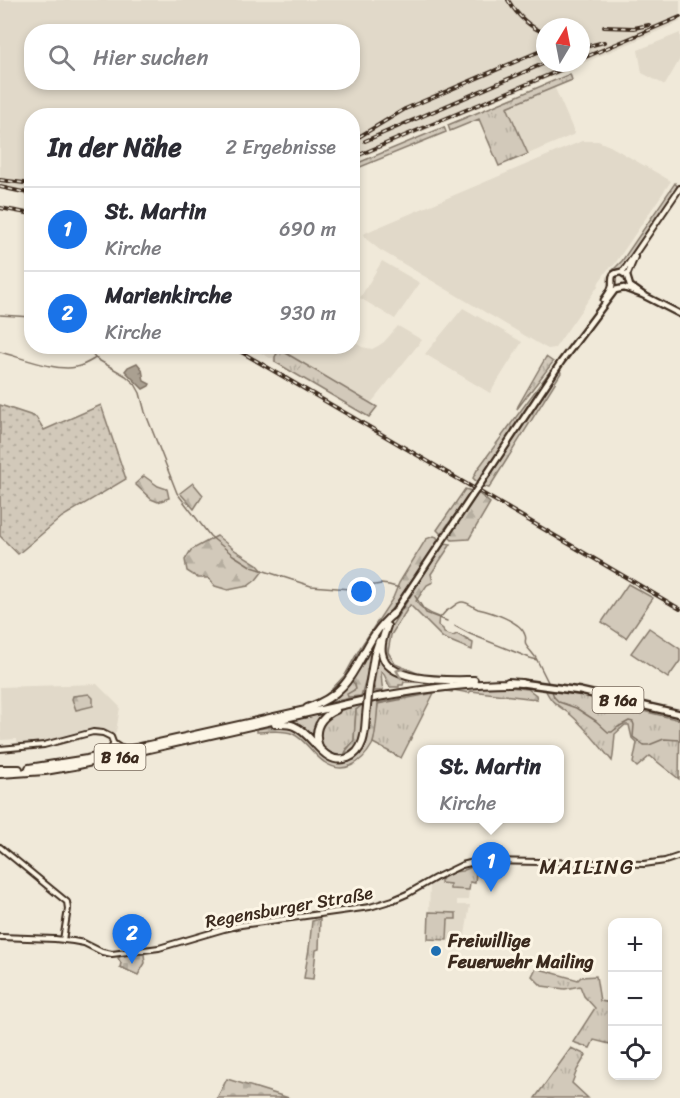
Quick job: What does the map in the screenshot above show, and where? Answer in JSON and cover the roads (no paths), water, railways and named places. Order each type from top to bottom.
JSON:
[{"type":"highway","points":[[292,713],[325,701],[342,687],[356,669],[370,641],[393,614]]},
{"type":"highway","points":[[387,626],[381,650],[386,664],[393,670],[421,678],[479,681]]},
{"type":"highway","points":[[238,729],[280,724],[293,725],[308,736],[325,754],[334,759],[352,756],[362,744],[374,656],[387,626]]},
{"type":"highway","name":"B 16a","points":[[0,769],[48,766],[106,755],[411,687],[479,681],[511,683]]},
{"type":"highway","name":"B 16a","points":[[0,774],[45,771],[74,766],[348,704],[432,688],[521,683]]},
{"type":"highway","points":[[319,748],[317,735],[321,721],[328,714],[348,704]]},
{"type":"highway","points":[[106,755],[114,745],[126,750]]},
{"type":"main road","points":[[387,626],[604,299],[614,275],[621,272],[627,276],[628,283],[643,295]]},
{"type":"main road","points":[[624,288],[628,283]]},
{"type":"main road","points":[[612,284],[617,289]]},
{"type":"main road","points":[[566,357],[617,289],[624,288],[643,295],[680,314]]},
{"type":"main road","name":"B 16a","points":[[521,683],[580,691],[680,714]]},
{"type":"street","points":[[621,272],[638,251],[680,188]]},
{"type":"street","points":[[627,276],[638,251]]},
{"type":"street","points":[[0,749],[44,745],[99,732],[111,737],[114,745]]},
{"type":"street","points":[[0,847],[66,901],[68,907],[63,940],[0,937]]},
{"type":"street","name":"Regensburger Straße","points":[[63,940],[84,943],[111,954],[165,947],[241,925],[370,908],[393,900],[453,869],[474,862],[644,864],[680,856]]},
{"type":"water","points":[[137,363],[142,369],[144,381],[150,384],[143,389],[125,371]]},
{"type":"waterway","points":[[0,315],[24,316]]},
{"type":"waterway","points":[[0,352],[38,363],[68,368],[94,359]]},
{"type":"waterway","points":[[92,354],[135,384],[177,493],[210,536],[233,555],[252,567],[311,586],[350,589],[381,584],[400,588]]},
{"type":"waterway","points":[[415,596],[426,613],[447,621]]},
{"type":"waterway","points":[[439,619],[446,611],[462,602],[505,618],[522,630],[526,637],[526,645],[537,660]]},
{"type":"waterway","points":[[455,626],[537,660],[549,684]]},
{"type":"waterway","points":[[551,688],[554,697],[559,702],[576,708],[608,732],[612,732],[629,721],[634,725],[633,737],[644,745],[664,739],[680,740]]},
{"type":"railway","points":[[508,0],[515,11],[536,28]]},
{"type":"railway","points":[[590,55],[680,17]]},
{"type":"railway","points":[[604,27],[634,28],[649,25]]},
{"type":"railway","points":[[590,46],[604,42]]},
{"type":"railway","points":[[360,136],[405,109],[536,53]]},
{"type":"railway","points":[[365,141],[536,67]]},
{"type":"railway","points":[[360,155],[556,72]]},
{"type":"railway","points":[[0,180],[24,183]]},
{"type":"railway","points":[[0,187],[24,192]]},
{"type":"railway","points":[[0,208],[24,212]]},
{"type":"railway","points":[[245,354],[680,609]]},
{"type":"place","name":"St. Martin","points":[[491,892]]},
{"type":"place","name":"Freiwillige Feuerwehr Mailing","points":[[436,951]]},
{"type":"place","name":"Marienkirche","points":[[132,964]]},
{"type":"district","name":"MAILING","points":[[587,867]]}]
